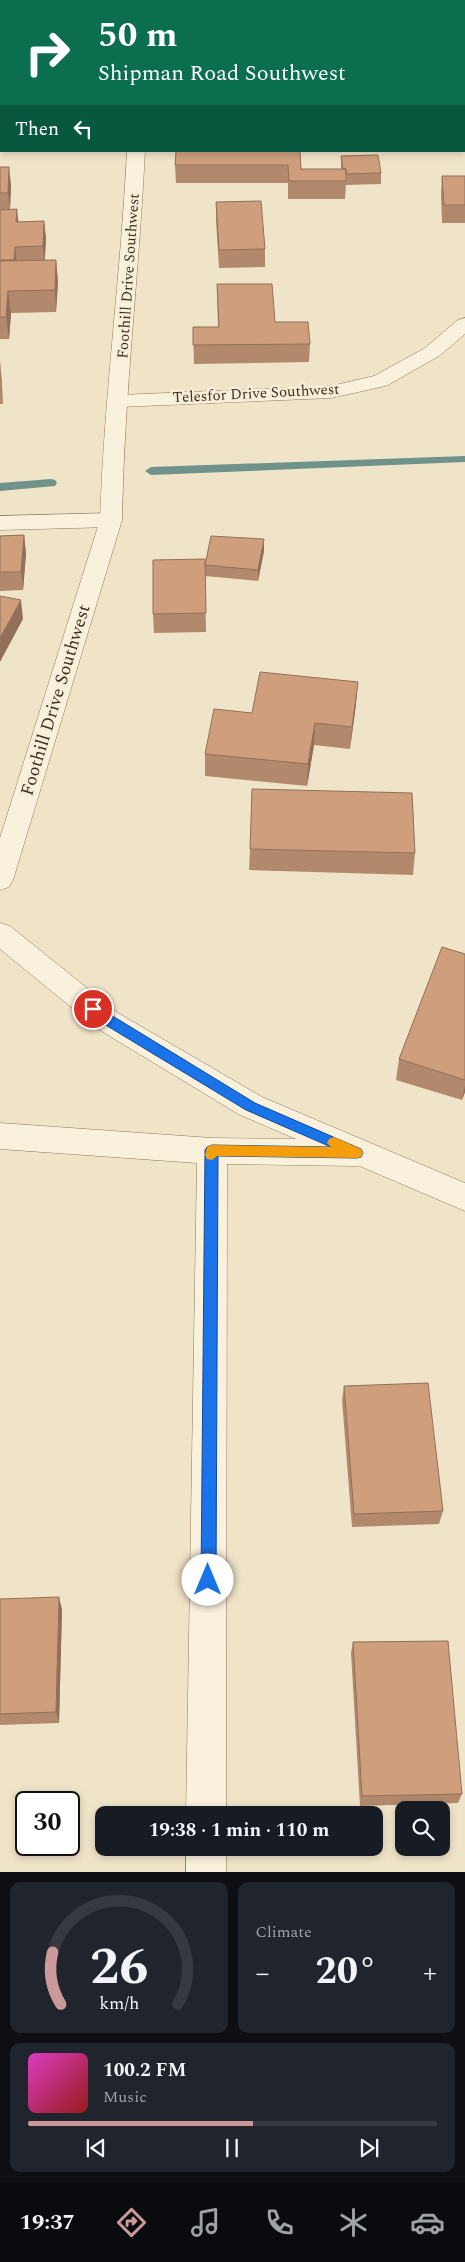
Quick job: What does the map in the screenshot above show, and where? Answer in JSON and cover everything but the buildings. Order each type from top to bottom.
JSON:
[{"type":"street","name":"Foothill Drive Southwest","points":[[0,880],[111,520],[112,476],[132,234],[136,152]]},
{"type":"street","name":"Telesfor Drive Southwest","points":[[119,401],[331,392],[381,380],[432,352],[465,324]]},
{"type":"street","points":[[0,523],[111,520]]},
{"type":"street","points":[[0,934],[108,1021],[251,1106],[357,1153],[465,1197]]},
{"type":"street","points":[[0,1136],[212,1150],[357,1153]]},
{"type":"street","points":[[206,1806],[212,1150]]},
{"type":"street","points":[[206,1856],[206,1872]]},
{"type":"waterway","points":[[151,471],[465,459]]},
{"type":"waterway","points":[[0,487],[51,483]]},
{"type":"slow traffic","points":[[212,1155],[212,1150],[357,1153],[334,1143]]},
{"type":"route","points":[[93,1009],[108,1021],[251,1106],[357,1153],[212,1150],[208,1580]]}]
